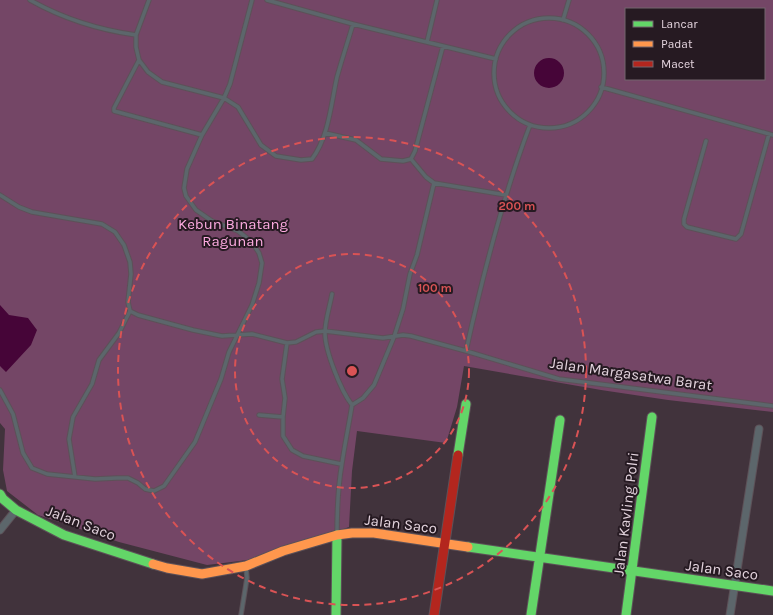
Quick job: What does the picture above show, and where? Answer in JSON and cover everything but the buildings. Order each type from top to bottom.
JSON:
[{"type":"main road","points":[[434,615],[466,404]]},
{"type":"main road","name":"Jalan Kavling Polri","points":[[626,615],[633,571],[652,417]]},
{"type":"main road","points":[[531,615],[560,420]]},
{"type":"main road","name":"Jalan Saco","points":[[0,494],[3,499],[16,510],[64,535],[166,568],[202,574],[246,566],[283,551],[337,535],[374,533],[773,591]]},
{"type":"main road","points":[[336,615],[337,535]]},
{"type":"street","points":[[730,615],[736,586],[740,548],[759,429]]},
{"type":"street","points":[[0,530],[16,510]]},
{"type":"lane","points":[[30,0],[80,21],[114,32],[136,35]]},
{"type":"lane","points":[[149,0],[136,35],[136,47],[139,60],[148,72],[162,82],[224,98],[238,107],[262,145],[276,156],[301,160],[312,159],[318,150],[325,133],[338,76],[353,24]]},
{"type":"lane","points":[[0,390],[13,414],[23,453],[32,468],[47,474],[95,479],[128,478],[138,483],[145,489],[154,491],[164,486],[195,442],[221,379],[229,352],[252,305],[259,283],[262,263],[259,253],[252,242],[238,231],[212,221],[196,210],[186,196],[184,188],[187,168],[202,135],[224,98],[230,84],[252,0]]},
{"type":"lane","points":[[267,0],[353,24],[496,59]]},
{"type":"lane","points":[[427,42],[437,0]]},
{"type":"lane","points":[[563,20],[569,0]]},
{"type":"lane","points":[[549,18],[563,20],[577,26],[589,36],[597,48],[602,61],[603,74],[601,88],[596,101],[588,112],[577,121],[564,126],[550,128],[530,125],[517,119],[507,110],[500,99],[495,86],[494,72],[496,59],[501,46],[510,34],[522,25],[535,20],[549,18]]},
{"type":"lane","points":[[325,133],[356,140],[381,159],[403,161],[411,159],[415,151],[443,46]]},
{"type":"lane","points":[[139,60],[114,108],[114,111],[202,135]]},
{"type":"lane","points":[[601,88],[771,134],[741,234],[739,238],[736,239],[687,227],[684,224],[684,219],[706,141]]},
{"type":"lane","points":[[466,351],[485,268],[506,195],[530,125]]},
{"type":"lane","points":[[411,159],[426,177],[434,183],[506,195]]},
{"type":"lane","points":[[352,405],[363,398],[374,385],[394,337],[399,323],[410,274],[434,183]]},
{"type":"lane","points":[[0,195],[19,207],[32,212],[102,224],[115,232],[124,245],[130,262],[131,274],[128,302],[130,311],[119,333],[98,360],[92,384],[73,417],[69,439],[75,477]]},
{"type":"lane","points":[[332,294],[325,331],[325,342],[330,359],[352,405],[349,430],[342,464],[337,512],[337,535]]},
{"type":"lane","points":[[130,311],[138,315],[193,330],[222,336],[252,334],[287,343],[282,379],[285,398],[283,436],[292,450],[303,456],[342,464]]},
{"type":"lane","name":"Jalan Margasatwa Barat","points":[[287,343],[296,342],[316,332],[325,331],[383,338],[403,335],[411,336],[559,379],[773,406]]},
{"type":"lane","points":[[259,415],[283,417]]},
{"type":"lane","points":[[241,615],[247,578],[246,566]]},
{"type":"green space","name":"Kebun Binatang Ragunan","points":[[0,0],[773,0],[773,412],[668,400],[464,366],[457,407],[446,443],[357,431],[352,471],[349,527],[263,558],[207,565],[119,542],[38,515],[7,491],[3,470],[5,429],[0,423]]},
{"type":"shaded area","points":[[549,58],[555,59],[563,67],[563,79],[555,87],[549,88],[543,87],[535,79],[534,73],[535,67],[543,59]]},
{"type":"shaded area","points":[[0,305],[9,315],[28,318],[37,330],[31,345],[6,372],[0,366]]},
{"type":"traffic: fast","points":[[458,455],[466,404]]},
{"type":"traffic: fast","points":[[626,615],[652,417]]},
{"type":"traffic: fast","points":[[531,615],[560,420]]},
{"type":"traffic: fast","points":[[0,494],[3,499],[16,510],[64,535],[153,564]]},
{"type":"traffic: fast","points":[[336,615],[337,535]]},
{"type":"traffic: fast","points":[[468,547],[773,591]]},
{"type":"traffic: slow","points":[[153,564],[202,574],[246,566],[283,551],[337,535],[352,533],[374,533],[468,547]]},
{"type":"traffic: jam","points":[[434,615],[458,455]]}]
